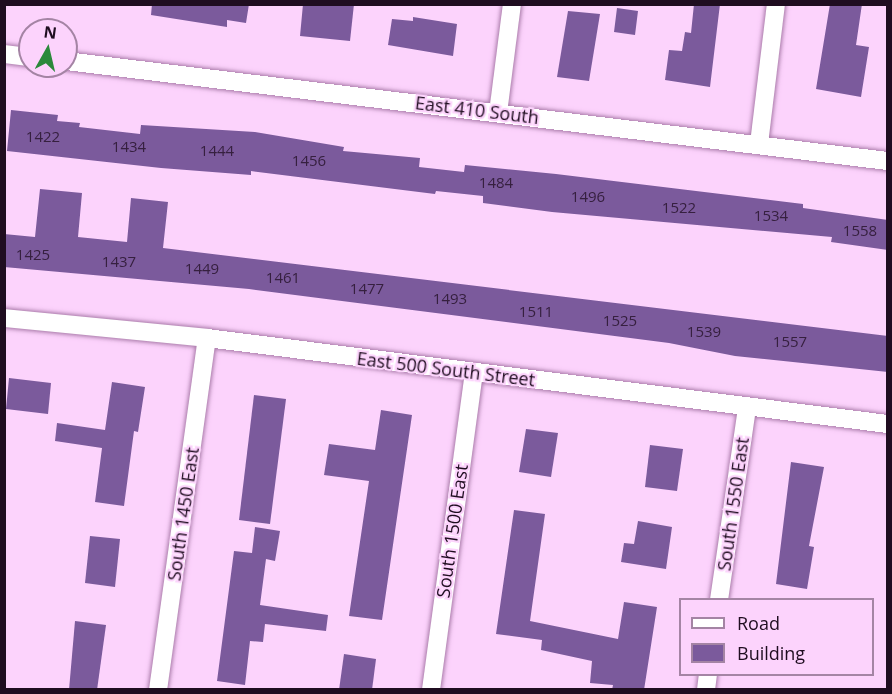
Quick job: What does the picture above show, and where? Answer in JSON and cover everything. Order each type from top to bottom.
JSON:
[{"type":"street","points":[[498,113],[512,4]]},
{"type":"street","points":[[759,144],[776,4]]},
{"type":"street","name":"East 410 South","points":[[78,62],[888,161]]},
{"type":"street","name":"East 500 South Street","points":[[4,318],[207,339],[888,424]]},
{"type":"street","name":"South 1450 East","points":[[158,690],[207,339]]},
{"type":"street","name":"South 1500 East","points":[[431,690],[474,373]]},
{"type":"street","name":"South 1550 East","points":[[719,598],[747,408]]},
{"type":"building","points":[[152,4],[249,4],[246,23],[227,20],[227,27],[151,15]]},
{"type":"building","points":[[303,4],[354,4],[350,41],[300,36]]},
{"type":"building","points":[[694,4],[720,4],[710,87],[665,80],[669,50],[682,51],[685,32],[691,33]]},
{"type":"building","points":[[830,4],[862,4],[856,45],[869,47],[861,97],[816,89]]},
{"type":"building","points":[[617,8],[638,11],[635,35],[614,32]]},
{"type":"building","points":[[568,11],[600,14],[589,81],[557,77]]},
{"type":"building","points":[[413,17],[457,24],[453,56],[388,45],[392,19],[413,21]]},
{"type":"building","points":[[11,110],[58,115],[57,121],[80,123],[79,127],[140,134],[141,125],[255,132],[344,147],[343,151],[420,158],[419,167],[464,172],[465,165],[803,204],[803,208],[888,220],[888,250],[831,242],[832,237],[552,212],[483,203],[483,196],[436,191],[435,194],[251,171],[251,175],[161,168],[7,151]]},
{"type":"building","points":[[40,189],[82,193],[78,237],[127,242],[131,198],[168,202],[163,248],[888,336],[888,372],[735,356],[669,343],[249,289],[4,267],[4,234],[35,237]]},
{"type":"building","points":[[9,378],[51,383],[48,414],[6,409]]},
{"type":"building","points":[[112,382],[145,387],[138,432],[134,431],[124,506],[95,502],[102,448],[55,441],[57,423],[105,430]]},
{"type":"building","points":[[254,395],[286,399],[270,524],[239,520]]},
{"type":"building","points":[[381,410],[412,415],[382,620],[349,616],[369,481],[324,475],[329,444],[375,450]]},
{"type":"building","points":[[526,429],[558,433],[551,477],[519,472]]},
{"type":"building","points":[[650,445],[683,449],[677,491],[645,487]]},
{"type":"building","points":[[791,462],[824,467],[809,546],[814,547],[807,589],[776,584]]},
{"type":"building","points":[[514,510],[545,514],[530,621],[618,639],[624,602],[657,607],[644,690],[612,690],[613,685],[590,683],[592,661],[541,650],[542,640],[496,634]]},
{"type":"building","points":[[638,521],[672,527],[666,569],[621,562],[624,543],[634,544]]},
{"type":"building","points":[[255,527],[280,531],[275,561],[266,559],[260,605],[328,615],[326,631],[265,624],[263,642],[250,641],[245,685],[217,681],[234,551],[252,553]]},
{"type":"building","points":[[90,536],[120,539],[115,587],[85,583]]},
{"type":"building","points":[[75,621],[106,625],[97,690],[69,690]]},
{"type":"building","points":[[344,654],[376,659],[372,690],[339,690]]}]
